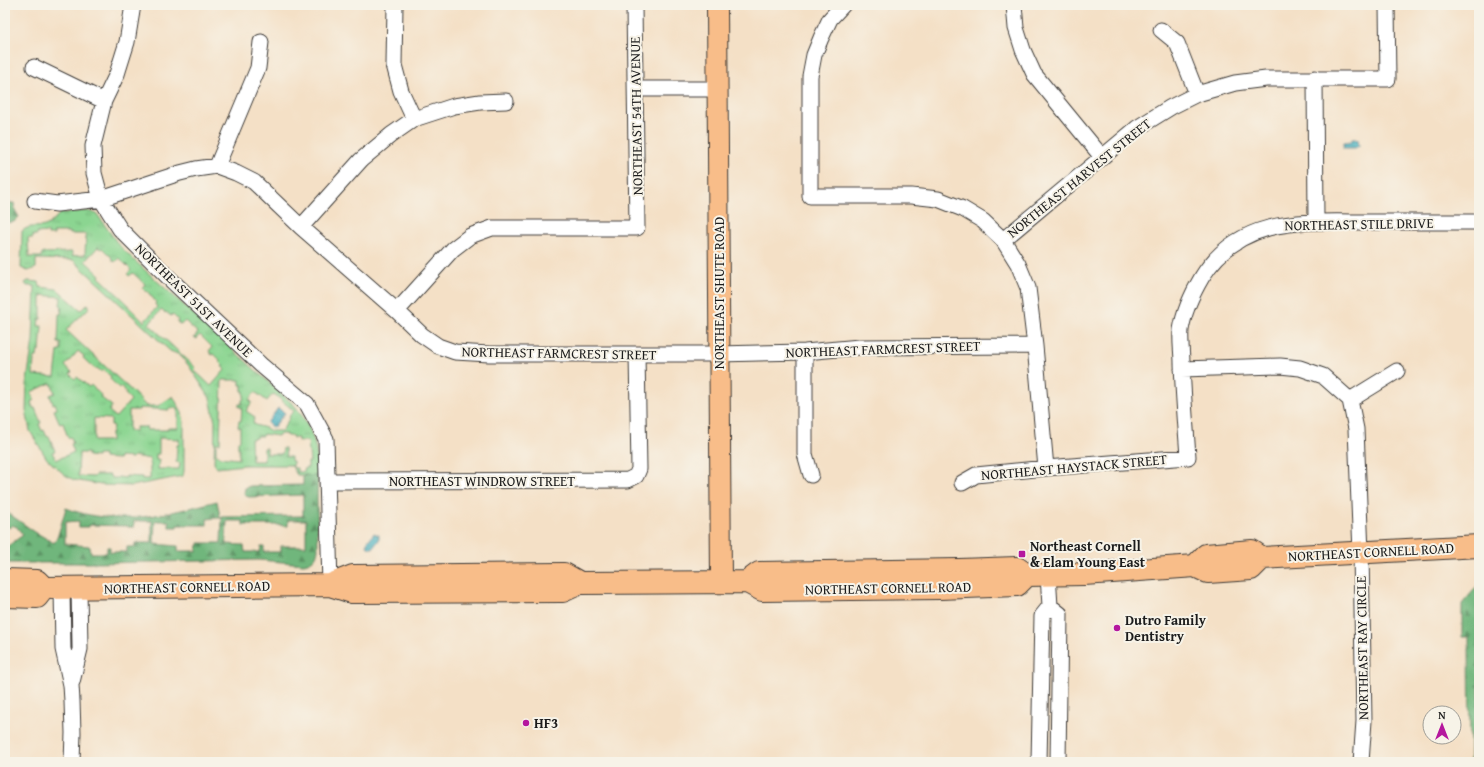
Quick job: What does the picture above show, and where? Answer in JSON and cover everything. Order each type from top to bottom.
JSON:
[{"type":"highway","name":"NORTHEAST CORNELL ROAD","points":[[5,580],[37,581],[62,588],[330,585],[352,592],[563,591],[580,582],[747,582],[759,573],[1017,568],[1027,575],[1048,575],[1084,574],[1195,566],[1208,572],[1251,569],[1262,558],[1479,546]]},
{"type":"highway","name":"NORTHEAST CORNELL ROAD","points":[[5,596],[37,597],[62,588]]},
{"type":"main road","name":"NORTHEAST SHUTE ROAD","points":[[717,5],[721,582]]},
{"type":"street","name":"NORTHEAST 51ST AVENUE","points":[[133,5],[127,42],[117,74],[104,101],[92,146],[94,173],[101,199],[120,229],[161,270],[262,365],[308,404],[326,439],[330,585]]},
{"type":"street","points":[[395,5],[394,65],[401,91],[414,119]]},
{"type":"street","name":"NORTHEAST 54TH AVENUE","points":[[397,311],[453,250],[470,236],[492,228],[636,228],[636,89],[634,5]]},
{"type":"street","points":[[843,5],[830,19],[821,38],[814,55],[810,76],[810,196],[912,196],[938,199],[963,209],[983,221],[1003,240],[1018,264],[1028,288],[1046,468]]},
{"type":"street","points":[[1014,5],[1016,28],[1023,50],[1034,74],[1102,157]]},
{"type":"street","name":"NORTHEAST HARVEST STREET","points":[[1003,240],[1137,128],[1171,107],[1197,94],[1235,83],[1266,79],[1388,79],[1387,5]]},
{"type":"street","points":[[1161,30],[1177,43],[1197,94]]},
{"type":"street","points":[[217,166],[258,68],[261,42]]},
{"type":"street","points":[[34,67],[104,101]]},
{"type":"street","points":[[1315,78],[1316,222]]},
{"type":"street","points":[[636,89],[717,89]]},
{"type":"street","points":[[301,227],[361,160],[391,135],[414,119],[454,106],[480,102],[506,101]]},
{"type":"street","name":"NORTHEAST FARMCREST STREET","points":[[35,201],[57,204],[101,199],[196,168],[217,166],[254,182],[301,227],[397,311],[422,335],[438,346],[455,352],[489,354],[719,354],[805,352],[860,347],[1035,346]]},
{"type":"street","name":"NORTHEAST STILE DRIVE","points":[[1188,457],[1181,331],[1186,308],[1196,288],[1208,268],[1224,251],[1242,238],[1264,228],[1286,224],[1316,222],[1479,222]]},
{"type":"street","points":[[805,352],[805,454],[811,475]]},
{"type":"street","name":"NORTHEAST WINDROW STREET","points":[[328,481],[628,480],[636,476],[638,469],[637,354]]},
{"type":"street","points":[[1182,369],[1280,366],[1300,368],[1323,376],[1350,400],[1397,371]]},
{"type":"street","name":"NORTHEAST RAY CIRCLE","points":[[1350,400],[1356,429],[1361,553],[1364,721],[1361,762]]},
{"type":"street","name":"NORTHEAST HAYSTACK STREET","points":[[962,483],[976,475],[1188,457]]},
{"type":"street","points":[[1039,762],[1042,616],[1050,606],[1048,575]]},
{"type":"street","points":[[62,588],[80,649],[71,685],[73,733],[72,762]]},
{"type":"street","points":[[1050,606],[1060,614],[1058,762]]},
{"type":"green space","points":[[5,203],[14,203],[15,210],[19,217],[14,222],[5,223]]},
{"type":"green space","points":[[88,211],[97,214],[118,244],[134,260],[295,406],[306,423],[313,439],[317,456],[318,476],[297,475],[291,465],[245,465],[217,468],[214,463],[215,422],[210,398],[180,355],[170,351],[73,260],[36,259],[36,268],[28,271],[21,268],[22,231],[29,227],[46,226],[61,213]],"holes":[[[48,232],[48,235],[54,235],[54,232],[86,234],[85,255],[72,256],[72,252],[42,253],[41,257],[29,257],[28,238],[33,238],[33,235],[37,235],[37,233]],[[98,247],[100,249],[102,248],[115,262],[119,258],[131,270],[127,274],[129,276],[133,273],[145,284],[142,288],[146,292],[147,291],[156,302],[155,304],[157,307],[144,322],[128,306],[129,305],[99,277],[100,275],[85,261]],[[161,310],[171,316],[172,314],[181,325],[185,321],[198,333],[194,338],[196,339],[200,335],[212,347],[209,351],[220,360],[219,361],[225,370],[211,386],[194,370],[196,368],[149,324]],[[222,380],[240,380],[242,391],[244,391],[244,399],[242,400],[242,404],[239,404],[239,407],[242,407],[241,421],[239,421],[238,427],[240,427],[240,441],[238,441],[239,459],[219,457],[216,455],[216,443],[220,443]],[[255,392],[267,401],[274,394],[294,411],[289,416],[290,417],[282,431],[271,431],[255,425],[253,422],[255,417],[246,411],[252,402],[249,400]],[[263,434],[278,436],[279,434],[287,434],[287,436],[298,438],[298,441],[308,441],[310,462],[308,462],[308,468],[305,468],[304,472],[297,472],[297,468],[293,468],[293,461],[291,461],[291,457],[286,457],[285,448],[283,448],[282,454],[267,454],[267,448],[264,448],[264,461],[252,461],[251,439],[256,438],[257,436],[263,436]]]},
{"type":"green space","points":[[28,281],[39,282],[40,287],[57,289],[81,310],[87,304],[89,305],[89,308],[66,330],[146,406],[158,406],[173,396],[182,413],[184,422],[183,476],[132,486],[101,485],[74,480],[65,475],[47,459],[30,431],[26,410],[27,381],[33,340],[35,286],[27,286],[25,283]],"holes":[[[41,295],[61,297],[60,305],[62,306],[61,314],[59,314],[58,343],[61,343],[61,351],[58,351],[55,377],[33,375],[34,357],[37,357],[38,350],[40,350],[42,326],[38,326],[39,319],[41,319]],[[78,351],[95,369],[97,368],[102,372],[104,370],[111,377],[110,379],[119,388],[121,387],[126,392],[125,394],[131,400],[116,417],[109,411],[112,406],[100,397],[101,395],[91,385],[89,387],[77,377],[75,379],[70,374],[72,372],[65,366]],[[51,383],[55,393],[50,395],[53,404],[55,403],[57,409],[54,410],[60,424],[63,423],[68,438],[71,437],[73,443],[71,444],[74,452],[56,460],[52,452],[55,451],[49,436],[47,437],[44,430],[42,431],[39,424],[41,423],[35,408],[33,408],[31,402],[34,400],[31,392]],[[139,408],[169,410],[169,408],[178,408],[178,428],[168,428],[167,430],[147,430],[146,427],[136,427],[136,431],[129,431],[129,410],[139,410]],[[94,418],[111,419],[111,425],[113,425],[111,441],[94,441]],[[159,438],[179,439],[179,445],[177,445],[176,462],[180,463],[179,469],[158,469],[159,460],[156,460],[156,454],[159,454]],[[79,453],[88,453],[88,456],[97,457],[97,455],[104,455],[104,458],[119,459],[119,457],[132,458],[133,456],[150,459],[150,479],[126,476],[126,478],[111,478],[110,475],[95,475],[94,477],[78,476]]]},
{"type":"green space","points":[[303,475],[318,476],[318,549],[317,555],[314,559],[304,564],[259,560],[5,563],[5,548],[23,535],[16,526],[15,527],[13,525],[9,528],[5,523],[5,511],[54,543],[66,508],[85,514],[123,518],[161,514],[217,501],[220,517],[303,516],[303,495],[249,497],[244,493],[245,488],[250,486],[303,485]],"holes":[[[222,518],[221,543],[199,543],[199,546],[197,546],[197,551],[178,551],[178,546],[154,544],[155,521],[169,521],[169,527],[177,527],[177,525],[207,525],[207,519]],[[288,520],[306,520],[306,546],[281,546],[281,552],[264,552],[264,546],[261,546],[260,552],[245,552],[244,546],[242,545],[226,544],[227,521],[243,521],[243,525],[288,526]],[[79,521],[79,527],[89,527],[89,525],[134,527],[134,521],[152,521],[152,543],[135,543],[135,547],[127,547],[127,552],[110,552],[110,547],[107,547],[107,553],[91,553],[89,546],[65,544],[65,522]]]},
{"type":"green space","points":[[1479,584],[1479,762],[1470,762],[1469,637],[1462,637],[1462,604]]},
{"type":"water","points":[[1352,139],[1358,139],[1359,146],[1355,148],[1343,148],[1344,142],[1352,141]]},
{"type":"water","points":[[278,408],[285,413],[273,428],[267,423]]},
{"type":"water","points":[[374,533],[379,535],[379,540],[373,548],[369,548],[367,546],[367,542]]},
{"type":"place","name":"Northeast Cornell & Elam Young East","points":[[1022,554]]},
{"type":"place","name":"Dutro Family Dentistry","points":[[1117,628]]},
{"type":"place","name":"HF3","points":[[526,723]]}]
